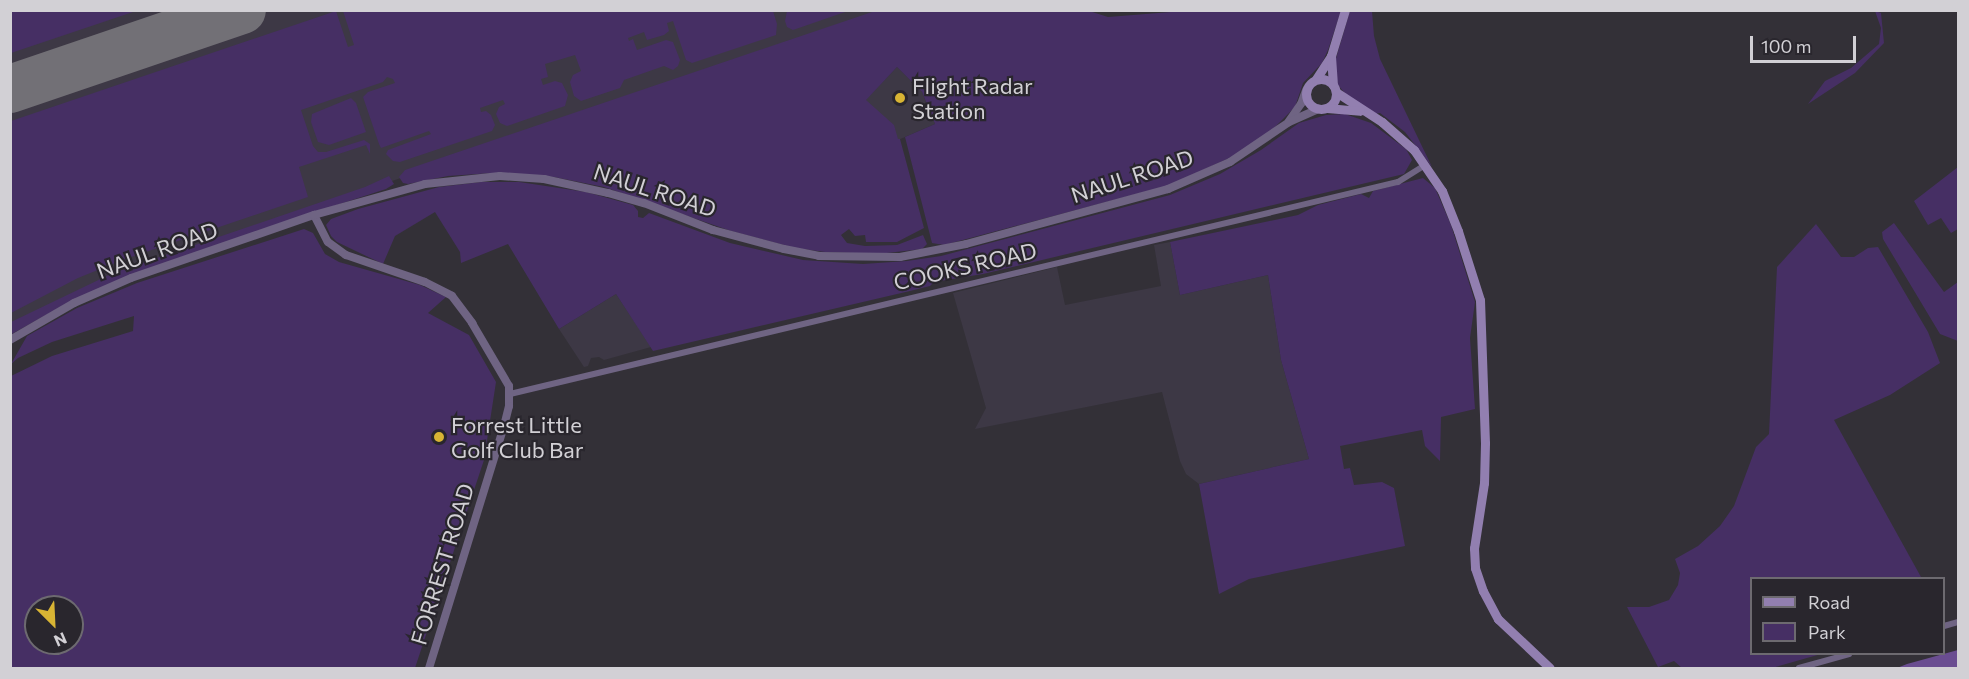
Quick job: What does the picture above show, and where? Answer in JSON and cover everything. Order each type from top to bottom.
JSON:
[{"type":"main road","points":[[1331,57],[1334,101],[1322,108],[1307,100],[1306,90],[1316,80],[1331,57],[1345,10]]},
{"type":"main road","points":[[1316,80],[1326,80],[1334,89]]},
{"type":"main road","name":"NAUL ROAD","points":[[1334,89],[1399,135],[1425,165],[1449,208],[1475,278],[1480,300],[1485,443],[1484,483],[1474,548],[1475,568],[1483,591],[1498,619],[1550,669]]},
{"type":"main road","name":"NAUL ROAD","points":[[1322,108],[1362,111]]},
{"type":"street","name":"NAUL ROAD","points":[[1289,122],[1301,104],[1306,90]]},
{"type":"street","name":"NAUL ROAD","points":[[10,340],[74,303],[112,286],[314,215],[425,184],[500,176],[544,179],[644,203],[713,230],[784,249],[819,255],[900,257],[932,252],[1168,189],[1230,162],[1289,122],[1322,108]]},
{"type":"street","name":"COOKS ROAD","points":[[510,394],[537,385],[1398,182],[1425,165]]},
{"type":"street","points":[[314,215],[327,242],[346,255],[425,282],[452,296],[506,378],[510,394]]},
{"type":"street","name":"FORREST ROAD","points":[[429,669],[504,426],[510,394]]},
{"type":"street","points":[[1798,669],[1846,655]]},
{"type":"shaded area","points":[[11,11],[899,11],[365,190],[11,327]]},
{"type":"shaded area","points":[[897,67],[922,92],[935,124],[898,140],[865,100]]},
{"type":"shaded area","points":[[1170,242],[1180,295],[1268,275],[1281,360],[1309,459],[1199,484],[1186,474],[1180,461],[1162,392],[975,429],[986,408],[953,293],[1057,267],[1065,305],[1161,286],[1154,245]]},
{"type":"shaded area","points":[[616,294],[651,347],[604,360],[599,357],[591,358],[588,366],[584,367],[559,329]]},
{"type":"shaded area","points":[[1958,650],[1958,668],[1897,668],[1945,655]]},
{"type":"green space","points":[[11,10],[136,10],[136,11],[11,53]]},
{"type":"green space","points":[[787,10],[848,11],[793,30],[787,27],[785,21]]},
{"type":"green space","points":[[1086,10],[1108,17],[1196,10],[1341,11],[1322,63],[1303,83],[1295,107],[1272,130],[1236,155],[1170,185],[944,245],[932,243],[905,137],[935,124],[922,92],[897,67],[866,100],[894,125],[898,139],[900,139],[924,228],[897,242],[866,242],[865,235],[855,236],[849,229],[841,235],[847,243],[865,246],[897,245],[923,235],[927,244],[922,249],[878,254],[825,252],[795,248],[731,231],[604,187],[554,177],[492,173],[448,176],[408,184],[403,183],[399,177],[405,170],[875,11]]},
{"type":"green space","points":[[336,11],[348,47],[354,45],[343,11],[773,11],[777,24],[776,35],[692,63],[686,60],[673,21],[667,23],[669,31],[664,35],[647,40],[644,32],[628,38],[629,41],[633,39],[637,50],[666,40],[673,42],[680,60],[678,66],[673,70],[664,66],[624,80],[620,88],[581,101],[574,96],[570,82],[573,75],[581,71],[575,55],[545,64],[548,77],[541,79],[543,85],[555,81],[562,83],[568,95],[565,106],[507,126],[500,123],[496,114],[499,107],[505,104],[503,100],[480,108],[481,112],[486,111],[491,115],[495,125],[492,131],[400,162],[393,161],[386,154],[388,150],[431,134],[429,131],[381,148],[363,97],[368,92],[395,83],[393,79],[387,77],[383,82],[301,110],[313,146],[318,152],[326,152],[364,140],[370,144],[370,154],[366,145],[299,167],[308,197],[125,259],[78,278],[11,313],[11,121]]},
{"type":"green space","points":[[1350,11],[1372,11],[1374,36],[1380,59],[1432,167],[1405,132],[1380,113],[1375,114],[1348,97],[1338,85],[1334,65]]},
{"type":"green space","points":[[1875,11],[1881,13],[1884,43],[1855,73],[1808,104],[1825,81],[1851,68],[1879,44],[1881,28]]},
{"type":"green space","points":[[351,98],[356,103],[366,132],[329,145],[318,142],[311,122],[312,114]]},
{"type":"green space","points":[[1345,114],[1371,123],[1406,149],[1412,160],[1404,174],[983,274],[934,282],[930,286],[910,291],[653,351],[616,294],[559,329],[508,244],[461,263],[460,252],[435,212],[395,236],[383,264],[337,242],[326,225],[331,219],[358,209],[439,187],[481,182],[519,182],[586,192],[633,205],[638,211],[638,217],[643,218],[649,213],[730,243],[803,260],[863,264],[907,261],[941,256],[1170,195],[1220,174],[1261,150],[1299,123],[1326,115]]},
{"type":"green space","points":[[1958,167],[1958,229],[1951,233],[1941,218],[1928,225],[1914,201]]},
{"type":"green space","points":[[389,176],[394,184],[386,189],[248,234],[71,301],[10,335],[11,322],[113,273],[365,187]]},
{"type":"green space","points":[[1423,178],[1435,188],[1451,225],[1475,302],[1470,338],[1475,409],[1441,417],[1440,461],[1425,446],[1422,430],[1340,446],[1344,469],[1350,468],[1354,485],[1382,482],[1394,488],[1405,546],[1249,579],[1219,594],[1199,484],[1309,459],[1281,360],[1268,275],[1180,295],[1170,242],[1298,215],[1318,205],[1361,194],[1369,198],[1373,191]]},
{"type":"green space","points":[[1894,223],[1944,292],[1958,282],[1958,341],[1940,334],[1883,239],[1882,232]]},
{"type":"green space","points":[[1816,224],[1841,257],[1854,257],[1868,248],[1878,247],[1928,332],[1940,363],[1890,395],[1834,420],[1921,577],[1750,577],[1750,655],[1818,655],[1772,668],[1682,668],[1674,661],[1658,667],[1627,607],[1649,607],[1669,600],[1678,585],[1680,573],[1675,559],[1698,546],[1720,526],[1734,506],[1756,447],[1769,434],[1777,267]]},
{"type":"green space","points":[[304,229],[313,233],[325,254],[339,262],[420,285],[446,297],[428,313],[469,335],[496,382],[484,460],[415,668],[11,668],[11,376],[52,356],[133,331],[134,316],[52,342],[18,358],[11,364],[27,336],[77,308],[137,283]]},
{"type":"runway","points":[[10,89],[242,10]]},
{"type":"place","name":"Flight Radar Station","points":[[900,98]]},
{"type":"place","name":"Forrest Little Golf Club Bar","points":[[439,437]]}]
